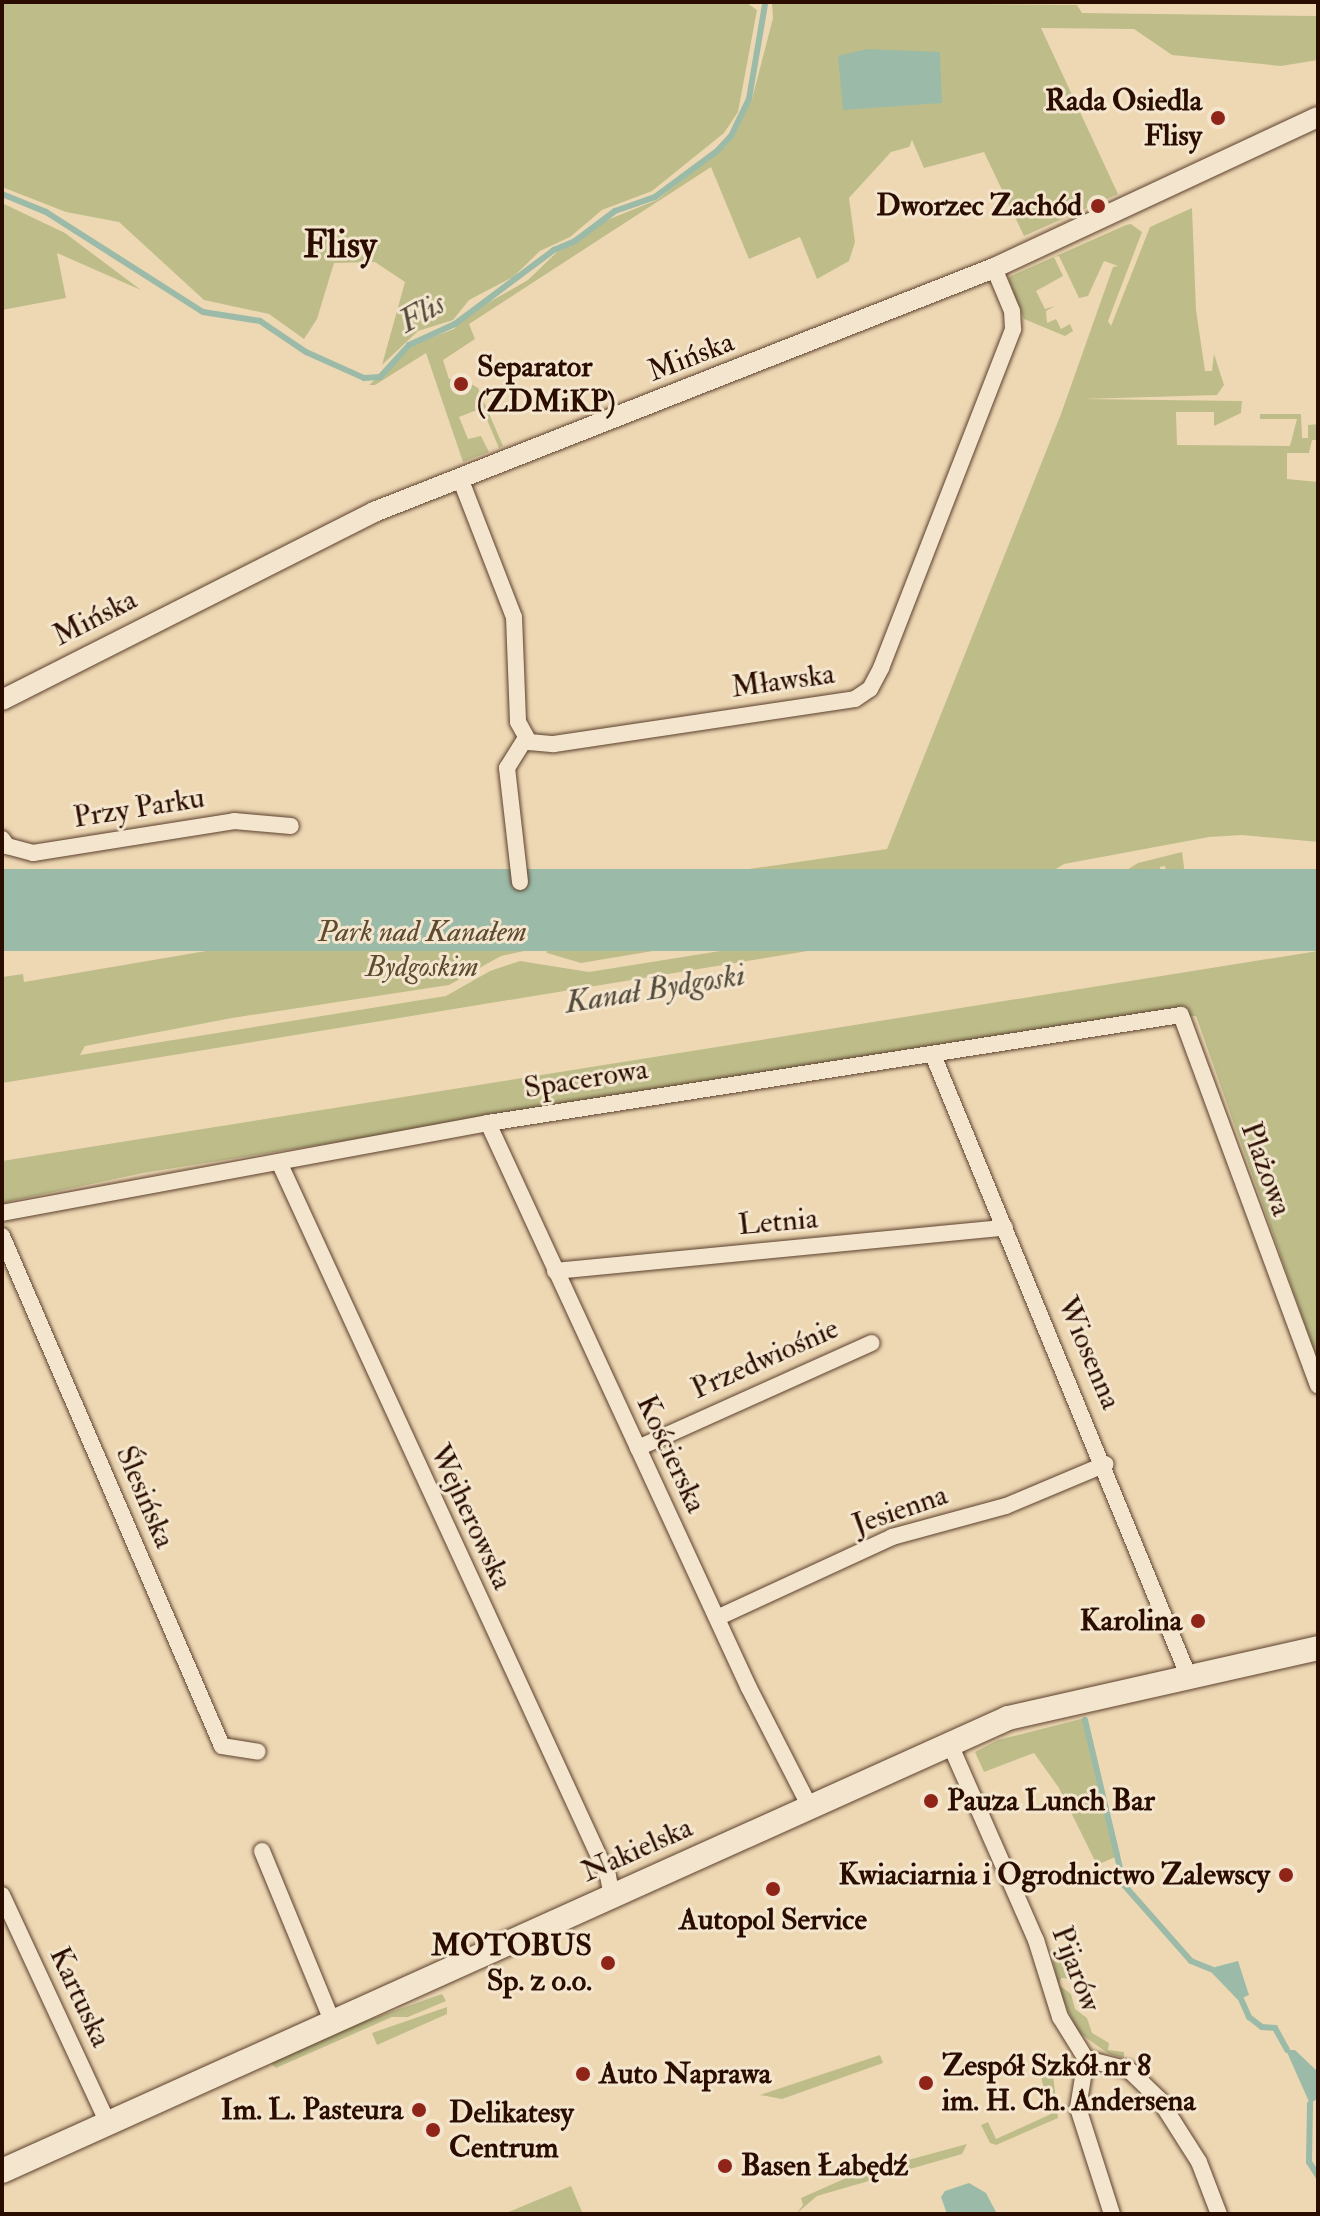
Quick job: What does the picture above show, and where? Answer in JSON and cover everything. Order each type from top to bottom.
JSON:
[{"type":"main road","name":"Nakielska","points":[[2,2171],[949,1742],[1049,1705],[1318,1648]]},
{"type":"street","name":"Mińska","points":[[2,700],[352,522],[994,268],[1318,117]]},
{"type":"street","name":"Mławska","points":[[525,739],[554,744],[841,703],[870,689],[1013,329],[1012,311],[994,268]]},
{"type":"street","points":[[460,478],[514,617],[517,712],[525,739],[507,768],[520,882]]},
{"type":"street","name":"Przy Parku","points":[[2,839],[7,846],[33,853],[234,821],[291,826]]},
{"type":"street","name":"Spacerowa","points":[[2,1213],[488,1123],[1181,1015]]},
{"type":"street","name":"Plażowa","points":[[1181,1015],[1318,1386]]},
{"type":"street","name":"Wiosenna","points":[[933,1055],[1106,1464],[1188,1675]]},
{"type":"street","name":"Kościerska","points":[[488,1123],[717,1618],[810,1807]]},
{"type":"street","name":"Wejherowska","points":[[279,1162],[608,1876],[612,1896]]},
{"type":"street","name":"Letnia","points":[[555,1271],[1005,1228]]},
{"type":"street","name":"Ślesińska","points":[[2,1236],[222,1746],[258,1752]]},
{"type":"street","name":"Przedwiośnie","points":[[638,1448],[872,1343]]},
{"type":"street","name":"Jesienna","points":[[717,1618],[892,1537],[1006,1506],[1106,1464]]},
{"type":"street","name":"Pijarów","points":[[949,1742],[1036,1940],[1060,2017],[1086,2059],[1129,2070],[1159,2099],[1199,2162],[1219,2214]]},
{"type":"street","points":[[262,1851],[332,2021]]},
{"type":"street","name":"Kartuska","points":[[2,1895],[108,2123]]},
{"type":"street","points":[[1086,2059],[1078,2108],[1112,2214]]},
{"type":"green space","points":[[2,2],[747,3],[757,10],[738,112],[724,133],[652,191],[602,210],[570,237],[540,251],[513,277],[469,300],[453,320],[418,331],[382,365],[405,282],[375,262],[334,263],[317,319],[304,339],[269,314],[204,300],[119,222],[66,212],[2,187]]},
{"type":"green space","points":[[772,3],[1077,5],[1082,13],[1318,16],[1318,60],[1281,66],[1172,55],[1134,29],[1041,28],[1118,194],[1024,236],[984,152],[924,168],[912,140],[909,147],[891,152],[849,198],[855,242],[849,261],[817,279],[800,237],[749,259],[711,167],[469,324],[475,339],[443,360],[449,379],[461,378],[478,388],[503,446],[499,448],[482,408],[459,417],[468,439],[481,436],[489,452],[463,462],[426,353],[375,385],[369,385],[415,344],[454,329],[467,315],[528,280],[558,251],[602,222],[657,200],[726,146],[752,99],[773,18]]},
{"type":"green space","points":[[2,203],[65,233],[141,290],[57,253],[66,298],[2,310]]},
{"type":"green space","points":[[1192,208],[1196,310],[1205,371],[1212,371],[1214,354],[1224,385],[1217,395],[1084,399],[1242,401],[1241,413],[1214,426],[1214,412],[1176,412],[1177,445],[1290,446],[1297,419],[1260,419],[1260,414],[1301,414],[1302,438],[1308,438],[1308,425],[1318,424],[1318,440],[1312,440],[1309,453],[1287,453],[1287,479],[1318,482],[1318,842],[1242,835],[1209,837],[1064,864],[1024,889],[581,963],[547,953],[536,900],[887,849],[1061,414],[1113,267],[1118,266],[1104,261],[1088,296],[1079,298],[1059,256],[1054,257],[1063,276],[1036,291],[1045,309],[1055,306],[1046,311],[1047,323],[1056,319],[1061,329],[1070,324],[1073,331],[1065,336],[1024,319],[1008,278],[1011,276],[1126,225],[1131,224],[1142,232],[1108,321],[1111,326],[1150,227]]},
{"type":"green space","name":"Park nad Kanałem Bydgoskim","points":[[1182,852],[1187,889],[1169,892],[1165,866],[1160,867],[1163,893],[2,1083],[2,977],[23,974],[24,982],[271,940],[274,930],[508,893],[518,893],[527,901],[533,934],[529,950],[501,956],[449,985],[232,1018],[85,1046],[80,1055],[446,996],[490,971],[520,961],[589,972],[1093,891],[1138,863]]},
{"type":"green space","points":[[1318,951],[1318,1361],[1196,1016],[1101,1023],[413,1130],[143,1173],[2,1203],[2,1161]]},
{"type":"green space","points":[[1085,1718],[1120,1855],[1097,1865],[1059,1788],[1034,1753],[984,1772],[975,1752],[998,1740]]},
{"type":"green space","points":[[1051,1949],[1073,1979],[1061,1978],[1059,1985],[1071,1994],[1075,2009],[1087,2018],[1092,2033],[1109,2043],[1108,2050],[1124,2052],[1124,2058],[1109,2054],[1078,2032],[1059,1991]]},
{"type":"green space","points":[[442,1994],[446,2001],[408,2017],[392,2017],[276,2068],[271,2063],[337,2031]]},
{"type":"green space","points":[[447,2007],[447,2014],[377,2045],[372,2033]]},
{"type":"green space","points":[[880,2055],[883,2063],[782,2099],[760,2095]]},
{"type":"green space","points":[[1052,2065],[1058,2118],[996,2145],[990,2143],[981,2125],[988,2122],[996,2139],[1051,2114],[1039,2070]]},
{"type":"green space","points":[[967,2144],[962,2154],[817,2196],[796,2214],[803,2205],[801,2198],[853,2175]]},
{"type":"green space","points":[[571,2186],[583,2214],[504,2214]]},
{"type":"water","points":[[867,49],[940,52],[942,103],[843,110],[838,56]]},
{"type":"water","points":[[2,869],[1318,869],[1318,951],[2,951]]},
{"type":"water","points":[[1238,1961],[1249,1995],[1238,2000],[1212,1973],[1215,1967]]},
{"type":"water","points":[[1286,2050],[1295,2050],[1318,2072],[1318,2098],[1310,2104]]},
{"type":"water","points":[[969,2183],[986,2193],[997,2214],[947,2214],[941,2197],[945,2191]]},
{"type":"waterway","name":"Flis","points":[[2,194],[46,212],[203,312],[260,321],[306,352],[364,378],[380,377],[409,345],[455,324],[554,250],[575,241],[615,211],[655,197],[717,151],[731,136],[749,99],[765,4]]},
{"type":"waterway","points":[[1085,1720],[1124,1885],[1191,1961],[1213,1970]]},
{"type":"waterway","points":[[1241,1999],[1249,2017],[1262,2027],[1275,2028],[1287,2050]]},
{"type":"waterway","points":[[1310,2104],[1309,2162],[1318,2176]]},
{"type":"place","name":"Rada Osiedla Flisy","points":[[1218,118]]},
{"type":"place","name":"Dworzec Zachód","points":[[1098,206]]},
{"type":"place","name":"Separator (ZDMiKP)","points":[[461,384]]},
{"type":"place","name":"Karolina","points":[[1198,1621]]},
{"type":"place","name":"Pauza Lunch Bar","points":[[931,1801]]},
{"type":"place","name":"Kwiaciarnia i Ogrodnictwo Zalewscy","points":[[1286,1875]]},
{"type":"place","name":"Autopol Service","points":[[773,1889]]},
{"type":"place","name":"MOTOBUS Sp. z o.o.","points":[[608,1963]]},
{"type":"place","name":"Auto Naprawa","points":[[583,2074]]},
{"type":"place","name":"Zespół Szkół nr 8 im. H. Ch. Andersena","points":[[926,2083]]},
{"type":"place","name":"Im. L. Pasteura","points":[[419,2110]]},
{"type":"place","name":"Delikatesy Centrum","points":[[433,2130]]},
{"type":"place","name":"Basen Łabędź","points":[[725,2166]]},
{"type":"district","name":"Flisy","points":[[340,246]]},
{"type":"water label","name":"Kanał Bydgoski","points":[[655,989]]}]
